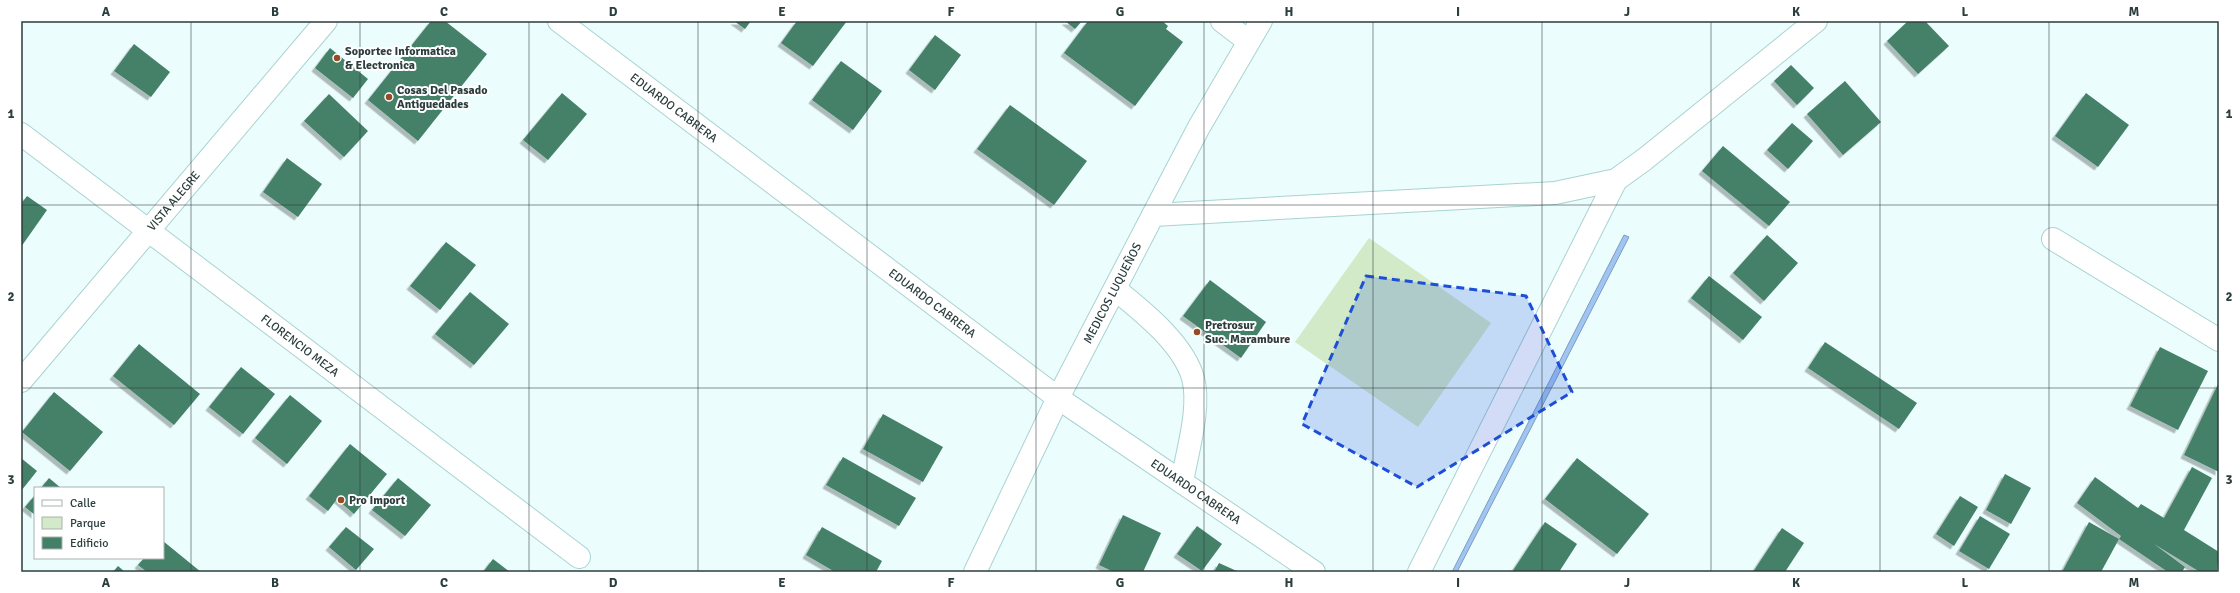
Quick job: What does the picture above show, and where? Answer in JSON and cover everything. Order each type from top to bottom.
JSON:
[{"type":"street","name":"VISTA ALEGRE","points":[[21,381],[326,21]]},
{"type":"street","name":"EDUARDO CABRERA","points":[[559,21],[1058,398],[1314,572]]},
{"type":"street","points":[[1222,21],[1248,41]]},
{"type":"street","name":"MEDICOS LUQUEÑOS","points":[[975,572],[1058,398],[1199,127],[1261,21]]},
{"type":"street","points":[[1153,215],[1555,192],[1616,180],[1651,154],[1816,21]]},
{"type":"street","name":"FLORENCIO MEZA","points":[[21,134],[579,557]]},
{"type":"street","points":[[1419,572],[1616,180]]},
{"type":"street","points":[[2053,239],[2219,340]]},
{"type":"street","points":[[1115,289],[1167,335],[1193,378],[1194,394],[1192,426],[1182,482]]},
{"type":"highlighted area","points":[[1366,276],[1526,296],[1572,392],[1417,487],[1302,424]]},
{"type":"green space","points":[[1369,238],[1491,323],[1418,427],[1295,342]]},
{"type":"water","points":[[1624,235],[1629,237],[1457,572],[1452,572]]},
{"type":"building","points":[[431,21],[445,21],[487,54],[418,141],[368,100]]},
{"type":"building","points":[[734,21],[751,21],[745,29]]},
{"type":"building","points":[[797,21],[847,21],[813,66],[781,43]]},
{"type":"building","points":[[1065,21],[1082,21],[1075,29]]},
{"type":"building","points":[[1088,21],[1162,21],[1168,26],[1166,29],[1183,42],[1135,106],[1064,53]]},
{"type":"building","points":[[1908,21],[1925,21],[1949,46],[1918,74],[1887,41]]},
{"type":"building","points":[[935,35],[961,55],[935,90],[909,70]]},
{"type":"building","points":[[134,44],[170,72],[151,97],[114,71]]},
{"type":"building","points":[[330,48],[368,79],[353,98],[315,68]]},
{"type":"building","points":[[841,61],[882,91],[853,130],[812,100]]},
{"type":"building","points":[[1791,65],[1814,88],[1797,105],[1774,81]]},
{"type":"building","points":[[1845,81],[1881,122],[1843,155],[1807,114]]},
{"type":"building","points":[[562,93],[587,114],[548,160],[523,140]]},
{"type":"building","points":[[2086,93],[2129,125],[2098,167],[2055,136]]},
{"type":"building","points":[[329,94],[368,131],[344,157],[304,121]]},
{"type":"building","points":[[1010,105],[1087,161],[1054,205],[977,149]]},
{"type":"building","points":[[1792,123],[1813,141],[1788,169],[1767,150]]},
{"type":"building","points":[[1723,146],[1790,202],[1769,226],[1702,171]]},
{"type":"building","points":[[287,158],[322,184],[298,217],[263,192]]},
{"type":"building","points":[[27,196],[47,210],[21,247],[21,204]]},
{"type":"building","points":[[1767,235],[1798,263],[1764,301],[1733,273]]},
{"type":"building","points":[[446,242],[476,265],[440,310],[410,286]]},
{"type":"building","points":[[1709,276],[1762,317],[1743,340],[1691,298]]},
{"type":"building","points":[[1210,280],[1266,322],[1241,358],[1183,316]]},
{"type":"building","points":[[470,292],[509,324],[474,365],[435,334]]},
{"type":"building","points":[[1825,342],[1917,403],[1899,429],[1808,368]]},
{"type":"building","points":[[139,344],[200,394],[174,425],[113,376]]},
{"type":"building","points":[[2160,347],[2208,371],[2178,430],[2130,406]]},
{"type":"building","points":[[241,367],[275,394],[243,434],[209,407]]},
{"type":"building","points":[[2219,382],[2219,472],[2184,455]]},
{"type":"building","points":[[54,392],[103,432],[70,471],[22,432]]},
{"type":"building","points":[[290,395],[322,421],[287,464],[255,438]]},
{"type":"building","points":[[883,414],[943,447],[923,482],[863,449]]},
{"type":"building","points":[[350,444],[387,474],[354,514],[337,499],[328,511],[309,496]]},
{"type":"building","points":[[843,457],[916,498],[899,526],[826,485]]},
{"type":"building","points":[[21,458],[37,471],[21,491]]},
{"type":"building","points":[[1577,458],[1649,514],[1617,554],[1545,499]]},
{"type":"building","points":[[2192,467],[2212,478],[2184,530],[2219,552],[2217,572],[2200,572],[2154,544],[2185,567],[2182,572],[2168,572],[2119,539],[2121,536],[2077,503],[2095,477],[2138,508],[2141,504],[2164,518]]},
{"type":"building","points":[[2005,474],[2031,488],[2011,524],[1986,510]]},
{"type":"building","points":[[49,478],[60,487],[42,487]]},
{"type":"building","points":[[398,478],[431,505],[405,536],[372,510]]},
{"type":"building","points":[[34,496],[34,514],[25,507]]},
{"type":"building","points":[[1960,496],[1978,507],[1954,546],[1936,534]]},
{"type":"building","points":[[1123,515],[1161,533],[1143,572],[1114,572],[1099,565]]},
{"type":"building","points":[[1980,516],[2010,534],[1989,569],[1959,551]]},
{"type":"building","points":[[1545,522],[1577,544],[1559,572],[1512,572]]},
{"type":"building","points":[[2089,522],[2119,539],[2101,572],[2062,572]]},
{"type":"building","points":[[1197,526],[1222,544],[1202,571],[1177,554]]},
{"type":"building","points":[[346,527],[374,549],[356,570],[329,547]]},
{"type":"building","points":[[822,527],[882,561],[876,572],[835,572],[806,555]]},
{"type":"building","points":[[1782,528],[1804,543],[1785,572],[1753,572]]},
{"type":"building","points":[[164,542],[201,572],[147,572],[138,565],[143,559],[164,559]]},
{"type":"building","points":[[493,559],[510,572],[483,572]]},
{"type":"building","points":[[1219,563],[1239,572],[1214,572]]},
{"type":"building","points":[[118,566],[125,572],[113,572]]},
{"type":"place","name":"Soportec Informatica & Electronica","points":[[337,58]]},
{"type":"place","name":"Cosas Del Pasado Antiguedades","points":[[389,97]]},
{"type":"place","name":"Pretrosur Suc. Marambure","points":[[1197,332]]},
{"type":"place","name":"Pro Import","points":[[341,500]]}]
